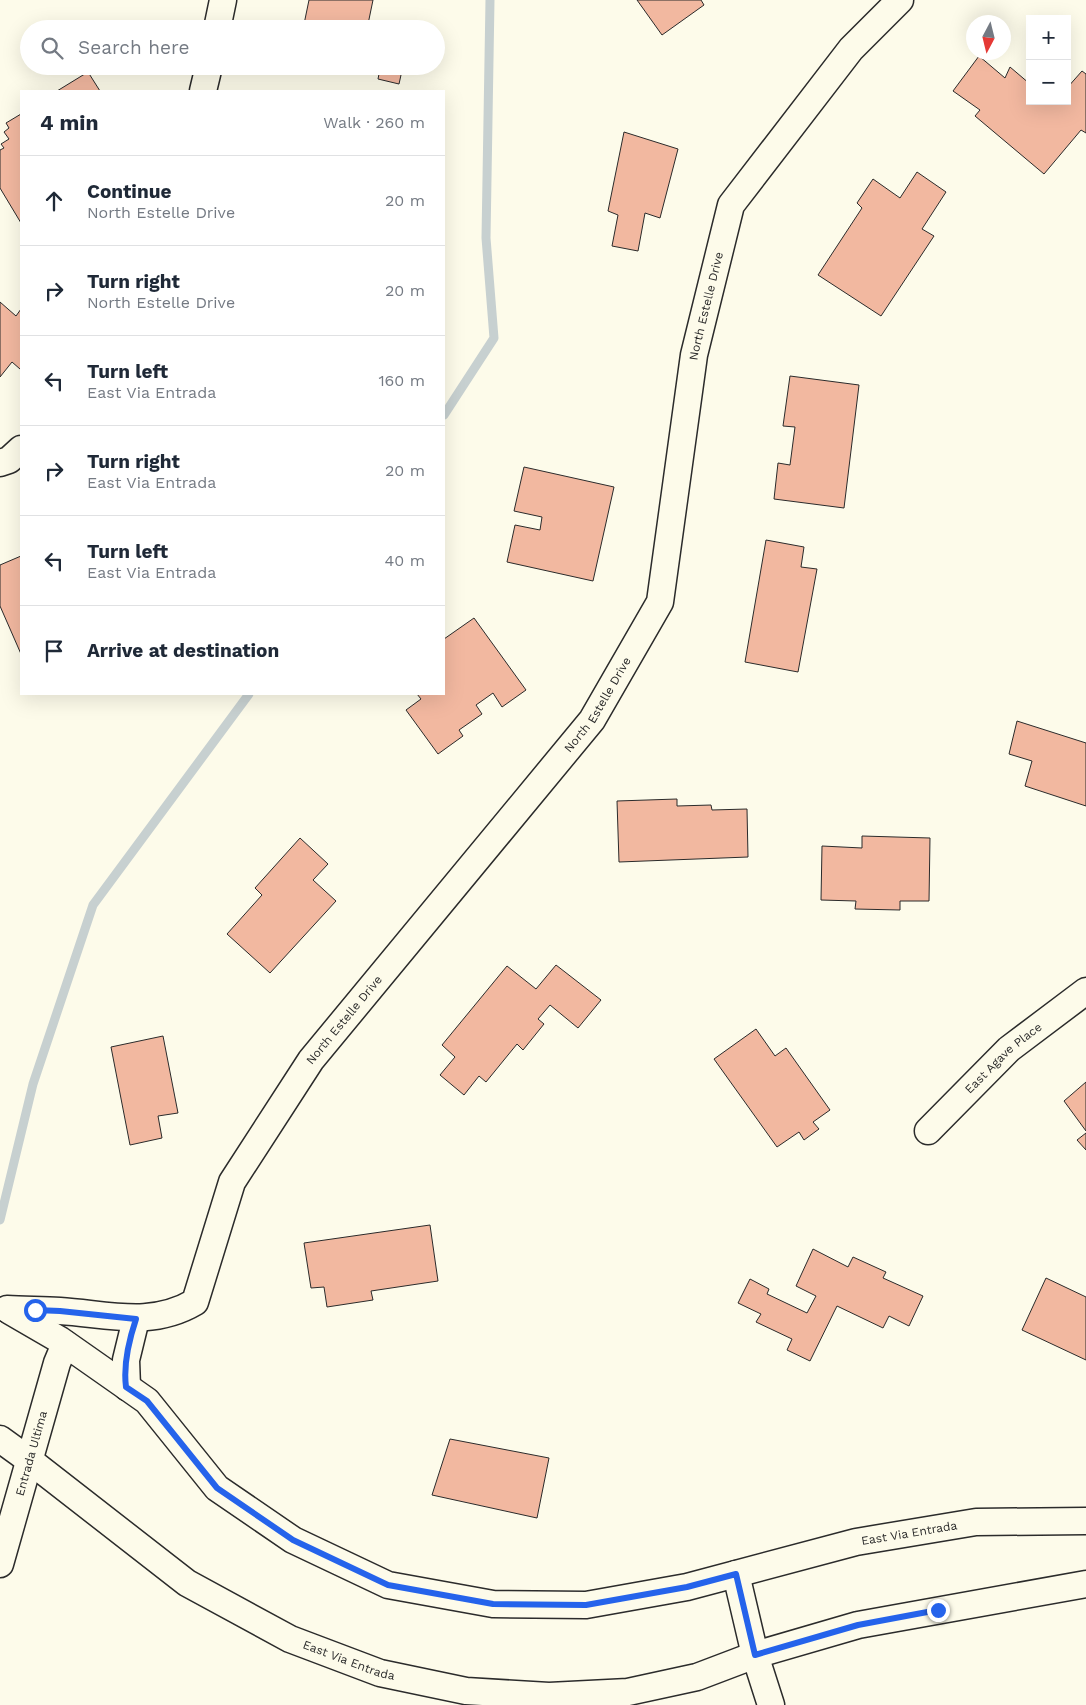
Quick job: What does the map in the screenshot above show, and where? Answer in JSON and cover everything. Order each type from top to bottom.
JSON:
[{"type":"street","points":[[219,20],[223,0]]},
{"type":"street","name":"North Estelle Drive","points":[[3,1308],[60,1311],[136,1319],[182,1310],[196,1302],[232,1182],[311,1060],[592,720],[653,615],[660,602],[694,355],[731,205],[851,49],[900,0]]},
{"type":"street","points":[[203,90],[207,75]]},
{"type":"street","points":[[0,464],[9,460],[20,450]]},
{"type":"street","name":"East Agave Place","points":[[928,1131],[1009,1050],[1086,992]]},
{"type":"street","name":"East Via Entrada","points":[[3,1308],[65,1344],[147,1401],[217,1488],[293,1540],[388,1585],[493,1604],[586,1605],[687,1587],[856,1542],[976,1522],[1086,1521]]},
{"type":"street","points":[[126,1387],[126,1360],[136,1319]]},
{"type":"street","name":"Entrada Ultima","points":[[0,1564],[57,1362],[65,1344]]},
{"type":"street","name":"East Via Entrada","points":[[0,1439],[187,1583],[290,1639],[380,1673],[466,1692],[548,1696],[628,1692],[697,1677],[755,1655],[858,1625],[1086,1584]]},
{"type":"street","points":[[736,1574],[755,1655],[770,1705]]},
{"type":"building","points":[[309,0],[373,0],[369,20],[305,20]]},
{"type":"building","points":[[637,0],[701,0],[704,5],[662,35]]},
{"type":"building","points":[[976,60],[984,60],[1005,78],[1010,67],[1026,81],[1026,105],[1071,105],[1071,83],[1082,71],[1086,74],[1086,133],[1081,130],[1044,174],[975,116],[980,110],[953,91]]},
{"type":"building","points":[[83,75],[90,75],[99,90],[59,90]]},
{"type":"building","points":[[379,75],[401,75],[399,84],[378,79]]},
{"type":"building","points":[[20,115],[20,221],[0,188],[0,150],[4,148],[1,144],[9,139],[4,132],[9,128],[6,123]]},
{"type":"building","points":[[624,132],[678,149],[660,218],[645,213],[638,251],[612,246],[618,215],[608,211]]},
{"type":"building","points":[[917,172],[946,192],[922,229],[934,236],[881,316],[818,275],[862,208],[857,203],[873,179],[900,198]]},
{"type":"building","points":[[0,302],[16,316],[20,310],[20,369],[12,362],[0,377]]},
{"type":"building","points":[[790,376],[859,385],[844,508],[774,499],[778,463],[790,465],[795,427],[783,426]]},
{"type":"building","points":[[524,467],[614,487],[593,581],[507,562],[515,525],[540,530],[542,517],[514,511]]},
{"type":"building","points":[[766,540],[804,547],[801,567],[817,569],[798,672],[745,662]]},
{"type":"building","points":[[20,556],[20,652],[0,606],[0,565]]},
{"type":"building","points":[[474,618],[526,690],[502,707],[493,693],[476,705],[482,714],[459,730],[463,736],[438,754],[406,710],[421,699],[418,695],[445,695],[445,638]]},
{"type":"building","points":[[1017,721],[1086,743],[1086,806],[1025,786],[1032,761],[1009,754]]},
{"type":"building","points":[[677,799],[677,806],[711,805],[712,810],[747,809],[748,857],[619,862],[617,801]]},
{"type":"building","points":[[862,836],[930,838],[929,901],[900,901],[900,910],[855,909],[856,901],[821,900],[822,846],[862,848]]},
{"type":"building","points":[[300,838],[328,864],[313,880],[336,901],[270,973],[227,934],[262,895],[255,888]]},
{"type":"building","points":[[556,965],[601,1000],[578,1028],[550,1005],[538,1019],[544,1024],[523,1050],[517,1044],[486,1082],[479,1076],[464,1095],[440,1075],[455,1057],[442,1045],[507,966],[536,989]]},
{"type":"building","points":[[756,1029],[775,1056],[786,1048],[830,1110],[813,1122],[819,1129],[804,1140],[799,1132],[777,1147],[714,1059]]},
{"type":"building","points":[[163,1036],[178,1113],[158,1116],[162,1138],[130,1145],[111,1047]]},
{"type":"building","points":[[1086,1082],[1086,1131],[1064,1101]]},
{"type":"building","points":[[1086,1133],[1086,1150],[1077,1140]]},
{"type":"building","points":[[430,1225],[438,1281],[371,1291],[373,1300],[327,1307],[324,1287],[311,1288],[304,1243]]},
{"type":"building","points":[[813,1249],[848,1267],[853,1257],[886,1272],[883,1278],[923,1296],[909,1326],[889,1316],[883,1328],[837,1306],[810,1361],[787,1350],[792,1339],[756,1322],[761,1314],[738,1303],[750,1279],[769,1289],[767,1294],[807,1313],[816,1296],[796,1286]]},
{"type":"building","points":[[1046,1278],[1086,1297],[1086,1360],[1022,1330]]},
{"type":"building","points":[[450,1439],[549,1458],[537,1518],[432,1495]]},
{"type":"waterway","points":[[445,413],[494,338],[486,238],[490,0]]},
{"type":"waterway","points":[[0,1220],[33,1084],[93,905],[248,695]]},
{"type":"route","points":[[35,1310],[136,1319],[126,1360],[126,1387],[147,1401],[217,1488],[293,1540],[388,1585],[493,1604],[586,1605],[687,1587],[736,1574],[755,1655],[858,1625],[938,1610]]}]
